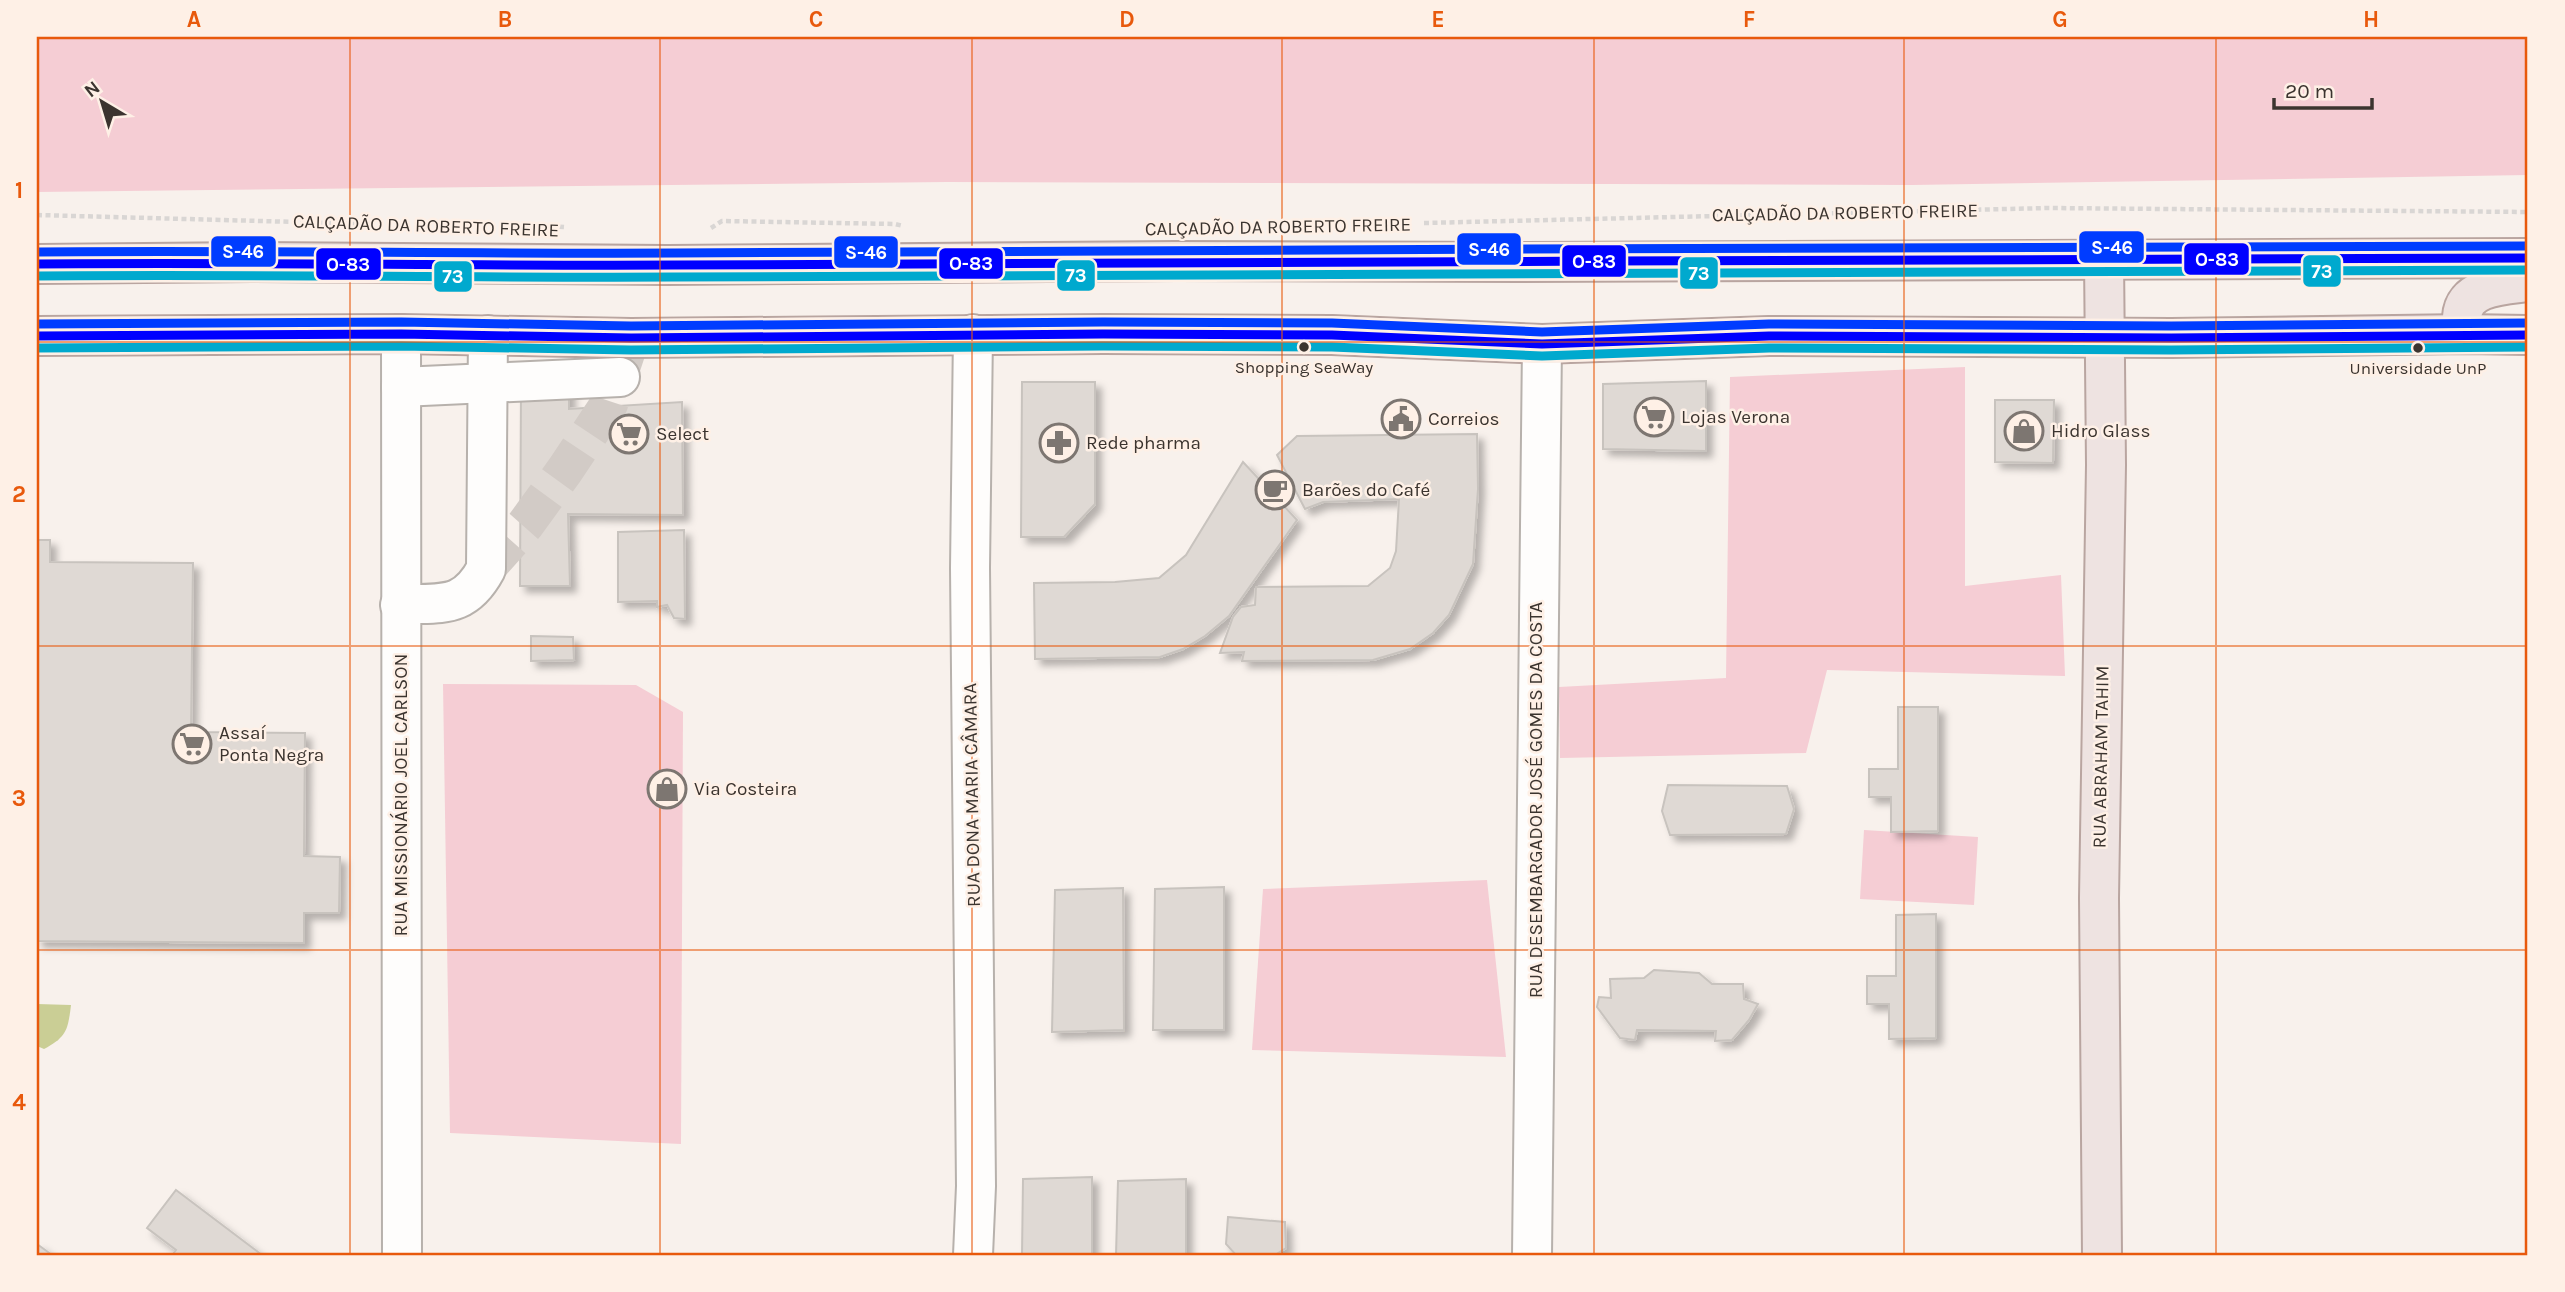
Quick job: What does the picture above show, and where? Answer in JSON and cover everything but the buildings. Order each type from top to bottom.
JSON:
[{"type":"main road","points":[[37,264],[252,262],[681,265],[1176,261],[2528,258]]},
{"type":"main road","name":"RUA ABRAHAM TAHIM","points":[[2102,1255],[2099,898],[2106,465],[2104,259]]},
{"type":"main road","points":[[2466,334],[2462,316],[2469,300],[2487,288],[2528,282]]},
{"type":"main road","points":[[37,336],[401,334],[631,338],[973,334],[1332,335],[1542,344],[1769,336],[2104,338],[2528,335]]},
{"type":"street","name":"RUA MISSIONÁRIO JOEL CARLSON","points":[[401,334],[401,1255]]},
{"type":"street","name":"RUA DONA MARIA CÂMARA","points":[[973,334],[970,568],[976,1186],[973,1255]]},
{"type":"street","points":[[400,605],[456,601],[469,594],[486,569],[488,335]]},
{"type":"street","name":"RUA DESEMBARGADOR JOSÉ GOMES DA COSTA","points":[[1532,1255],[1542,344]]},
{"type":"street","points":[[401,387],[620,377]]},
{"type":"path","name":"CALÇADÃO DA ROBERTO FREIRE","points":[[1412,223],[2048,208],[2528,212]]},
{"type":"path","name":"CALÇADÃO DA ROBERTO FREIRE","points":[[37,215],[382,225]]},
{"type":"path","points":[[706,232],[722,221],[895,223],[906,228]]},
{"type":"path","name":"CALÇADÃO DA ROBERTO FREIRE","points":[[533,225],[560,225],[572,232]]},
{"type":"shaded area","points":[[37,37],[2528,37],[2528,175],[1912,185],[947,182],[37,192]]},
{"type":"shaded area","points":[[1965,367],[1965,586],[2061,575],[2065,676],[1827,670],[1806,753],[1560,758],[1559,687],[1726,678],[1730,377]]},
{"type":"shaded area","points":[[443,684],[636,685],[683,712],[681,1144],[450,1133]]},
{"type":"shaded area","points":[[1864,830],[1978,837],[1974,905],[1860,899]]},
{"type":"shaded area","points":[[1487,880],[1506,1057],[1252,1050],[1263,889]]},
{"type":"shaded area","points":[[37,1004],[71,1005],[65,1032],[44,1049],[37,1046]]},
{"type":"tunnel","points":[[486,569],[525,525],[609,404],[631,338]]},
{"type":"transit line","name":"S-46","points":[[37,252],[675,253],[2528,246]]},
{"type":"transit line","name":"O-83","points":[[37,264],[675,265],[2528,258]]},
{"type":"transit line","name":"73","points":[[37,276],[675,277],[2528,270]]},
{"type":"transit line","name":"S-46","points":[[37,324],[401,322],[631,326],[1332,323],[1542,332],[1769,324],[2171,326],[2528,323]]},
{"type":"transit line","name":"O-83","points":[[37,336],[401,334],[631,338],[1332,335],[1542,344],[1769,336],[2171,338],[2528,335]]},
{"type":"transit line","name":"73","points":[[37,348],[401,346],[631,350],[1332,347],[1542,356],[1769,348],[2171,350],[2528,347]]},
{"type":"place","name":"Shopping SeaWay","points":[[1304,347]]},
{"type":"place","name":"Universidade UnP","points":[[2418,348]]},
{"type":"place","name":"Lojas Verona","points":[[1654,417]]},
{"type":"place","name":"Correios","points":[[1401,419]]},
{"type":"place","name":"Hidro Glass","points":[[2024,431]]},
{"type":"place","name":"Select","points":[[629,434]]},
{"type":"place","name":"Rede pharma","points":[[1059,443]]},
{"type":"place","name":"Barões do Café","points":[[1275,490]]},
{"type":"place","name":"Assaí Ponta Negra","points":[[192,744]]},
{"type":"place","name":"Via Costeira","points":[[667,789]]}]
